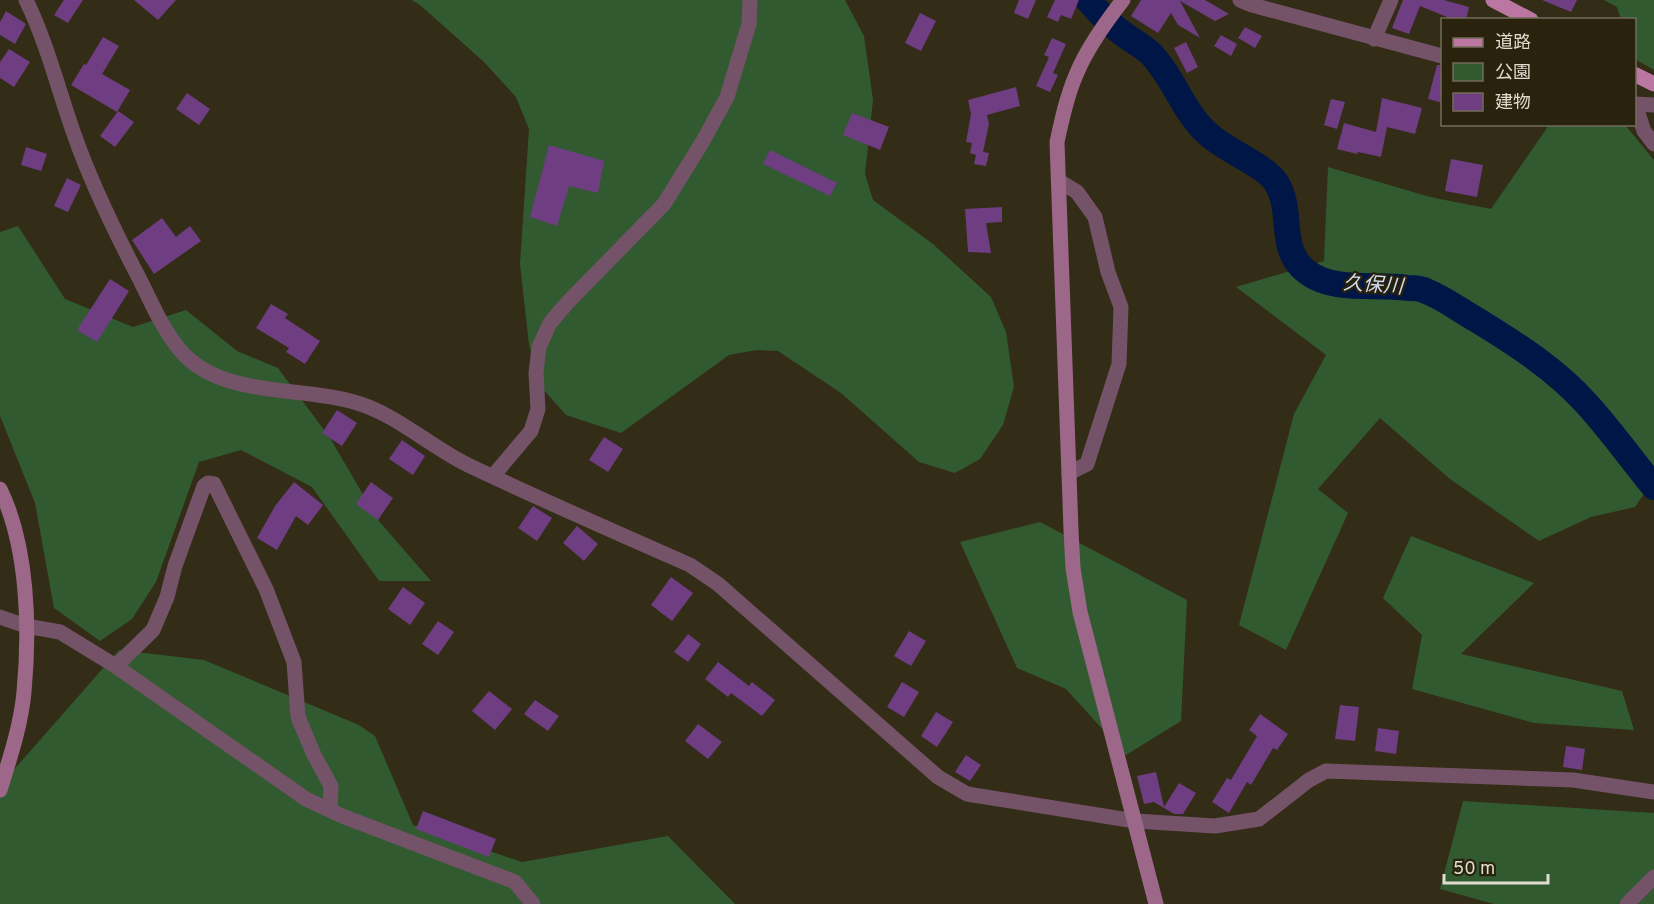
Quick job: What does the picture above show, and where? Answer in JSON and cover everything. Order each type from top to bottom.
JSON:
[{"type":"main road","points":[[1493,0],[1527,18]]},
{"type":"main road","points":[[1636,75],[1654,84]]},
{"type":"street","points":[[26,0],[39,28],[75,136],[106,214],[167,331],[179,350],[192,363],[211,375],[238,383],[352,401],[377,410],[468,465],[690,565],[718,584],[938,777],[968,794],[1135,821],[1215,826],[1259,819],[1308,780],[1326,771],[1573,780],[1654,792]]},
{"type":"street","points":[[493,476],[531,431],[538,409],[536,373],[539,347],[550,323],[664,204],[723,105],[749,24],[750,0]]},
{"type":"street","points":[[1240,0],[1374,39],[1441,56]]},
{"type":"street","points":[[1374,39],[1391,0]]},
{"type":"street","points":[[1119,6],[1099,32],[1076,74],[1065,106],[1057,142],[1069,473],[1073,568],[1080,612],[1156,904]]},
{"type":"street","points":[[1636,104],[1654,105]]},
{"type":"street","points":[[1636,107],[1644,131],[1654,144]]},
{"type":"street","points":[[1059,181],[1077,192],[1095,217],[1108,272],[1121,307],[1119,364],[1087,464],[1069,473]]},
{"type":"street","points":[[116,666],[153,630],[167,597],[174,566],[204,486],[208,483],[214,484],[266,588],[294,662],[298,717],[331,786],[330,810]]},
{"type":"street","points":[[0,489],[14,529],[23,574],[26,626],[24,693],[12,753],[0,790]]},
{"type":"street","points":[[0,617],[26,626],[60,632],[116,666],[306,799],[515,882],[533,904]]},
{"type":"street","points":[[1627,904],[1654,877]]},
{"type":"green space","points":[[412,0],[845,0],[864,36],[873,100],[865,174],[873,200],[933,244],[991,297],[1006,332],[1014,387],[1003,425],[980,459],[955,473],[919,462],[841,393],[778,351],[757,350],[729,355],[621,433],[566,415],[541,387],[529,345],[520,264],[529,129],[516,97],[484,62]]},
{"type":"green space","points":[[1604,0],[1654,0],[1654,70],[1636,60],[1636,18],[1621,18],[1617,7]]},
{"type":"green space","points":[[1548,126],[1626,126],[1654,160],[1654,479],[1635,507],[1591,517],[1539,541],[1450,479],[1380,418],[1318,489],[1348,513],[1286,650],[1239,625],[1294,414],[1326,355],[1236,287],[1324,261],[1328,167],[1430,197],[1491,209]]},
{"type":"green space","points":[[18,226],[65,299],[133,327],[186,310],[237,351],[278,368],[330,438],[378,520],[431,581],[379,581],[312,487],[241,450],[199,462],[156,582],[132,619],[100,641],[54,608],[35,503],[0,416],[0,232]]},
{"type":"green space","points":[[1040,522],[1187,600],[1181,721],[1126,755],[1066,689],[1017,668],[960,542]]},
{"type":"green space","points":[[1411,536],[1534,583],[1461,654],[1622,691],[1634,730],[1534,723],[1412,689],[1422,635],[1383,598]]},
{"type":"green space","points":[[119,650],[204,660],[359,725],[375,736],[413,825],[522,862],[668,836],[735,904],[0,904],[0,773],[11,773]]},
{"type":"green space","points":[[1463,801],[1654,813],[1654,904],[1494,904],[1440,889]]},
{"type":"building","points":[[64,0],[83,0],[68,23],[54,15]]},
{"type":"building","points":[[134,0],[176,0],[158,20]]},
{"type":"building","points":[[1019,0],[1036,0],[1028,19],[1014,13]]},
{"type":"building","points":[[1055,0],[1079,0],[1071,19],[1061,15],[1058,22],[1047,17]]},
{"type":"building","points":[[1141,0],[1205,0],[1229,14],[1215,21],[1180,1],[1200,38],[1178,25],[1171,13],[1158,33],[1131,16]]},
{"type":"building","points":[[1403,0],[1444,0],[1469,7],[1466,18],[1447,18],[1420,6],[1409,34],[1392,28]]},
{"type":"building","points":[[1542,0],[1577,0],[1571,12]]},
{"type":"building","points":[[6,11],[26,24],[15,44],[0,35],[0,22]]},
{"type":"building","points":[[920,13],[936,21],[921,51],[905,43]]},
{"type":"building","points":[[1245,27],[1262,36],[1255,48],[1238,38]]},
{"type":"building","points":[[1221,35],[1237,44],[1231,56],[1214,46]]},
{"type":"building","points":[[103,37],[119,46],[102,74],[130,90],[117,112],[71,85]]},
{"type":"building","points":[[1052,38],[1066,44],[1053,73],[1058,75],[1050,92],[1036,86],[1049,57],[1044,55]]},
{"type":"building","points":[[1186,42],[1198,67],[1187,73],[1174,48]]},
{"type":"building","points":[[9,49],[30,62],[14,87],[0,78],[0,62]]},
{"type":"building","points":[[1437,65],[1441,65],[1441,102],[1428,99]]},
{"type":"building","points":[[1016,87],[1020,106],[987,115],[989,124],[983,152],[989,153],[986,166],[974,164],[976,155],[970,153],[972,143],[966,142],[971,114],[968,100]]},
{"type":"building","points":[[187,93],[210,109],[199,125],[176,109]]},
{"type":"building","points":[[1382,98],[1422,108],[1415,134],[1387,127],[1381,157],[1337,149],[1344,123],[1376,132]]},
{"type":"building","points":[[1331,99],[1345,102],[1337,129],[1324,125]]},
{"type":"building","points":[[118,111],[134,122],[115,147],[100,136]]},
{"type":"building","points":[[852,113],[889,127],[880,150],[843,135]]},
{"type":"building","points":[[549,145],[604,161],[598,193],[569,186],[557,226],[530,217]]},
{"type":"building","points":[[26,147],[47,154],[41,171],[21,165]]},
{"type":"building","points":[[770,150],[837,183],[830,196],[763,164]]},
{"type":"building","points":[[1451,159],[1483,165],[1477,197],[1445,191]]},
{"type":"building","points":[[67,178],[81,185],[68,212],[54,206]]},
{"type":"building","points":[[1002,207],[1002,222],[986,223],[991,253],[968,252],[965,209]]},
{"type":"building","points":[[162,218],[176,237],[190,226],[201,241],[154,274],[132,240]]},
{"type":"building","points":[[110,279],[129,291],[97,342],[77,330]]},
{"type":"building","points":[[271,304],[288,314],[285,318],[320,341],[305,364],[286,352],[289,348],[256,328]]},
{"type":"building","points":[[337,410],[357,423],[342,446],[322,433]]},
{"type":"building","points":[[604,437],[623,449],[608,472],[589,460]]},
{"type":"building","points":[[402,440],[425,456],[413,475],[389,459]]},
{"type":"building","points":[[294,482],[323,505],[308,525],[296,516],[277,550],[257,538],[275,506]]},
{"type":"building","points":[[371,482],[393,498],[378,520],[356,504]]},
{"type":"building","points":[[533,506],[552,518],[537,541],[518,528]]},
{"type":"building","points":[[577,526],[598,544],[584,561],[563,543]]},
{"type":"building","points":[[671,577],[693,593],[672,621],[651,605]]},
{"type":"building","points":[[403,587],[425,603],[410,625],[388,609]]},
{"type":"building","points":[[438,621],[454,632],[438,655],[422,644]]},
{"type":"building","points":[[909,631],[926,641],[911,666],[894,656]]},
{"type":"building","points":[[688,634],[701,644],[688,662],[674,652]]},
{"type":"building","points":[[718,662],[749,686],[752,682],[775,700],[762,716],[731,693],[728,697],[705,679]]},
{"type":"building","points":[[902,682],[919,692],[904,717],[887,707]]},
{"type":"building","points":[[489,691],[512,709],[495,730],[472,711]]},
{"type":"building","points":[[535,700],[559,716],[548,731],[524,714]]},
{"type":"building","points":[[1340,705],[1359,707],[1355,741],[1335,739]]},
{"type":"building","points":[[936,712],[953,722],[937,747],[921,736]]},
{"type":"building","points":[[1260,714],[1288,734],[1277,750],[1273,748],[1251,785],[1247,782],[1229,813],[1212,802],[1227,778],[1231,780],[1257,736],[1249,730]]},
{"type":"building","points":[[698,724],[722,742],[708,759],[685,741]]},
{"type":"building","points":[[1378,728],[1399,731],[1396,754],[1375,751]]},
{"type":"building","points":[[1566,746],[1585,749],[1582,770],[1563,767]]},
{"type":"building","points":[[966,755],[981,765],[970,781],[955,772]]},
{"type":"building","points":[[1156,772],[1164,807],[1179,783],[1196,793],[1183,814],[1174,814],[1154,802],[1144,804],[1137,776]]},
{"type":"building","points":[[423,811],[496,839],[489,857],[416,829]]},
{"type":"waterway","name":"久保川","points":[[1088,0],[1113,26],[1150,53],[1166,73],[1199,125],[1208,134],[1272,177],[1285,206],[1292,253],[1307,272],[1318,279],[1343,285],[1422,289],[1477,320],[1534,358],[1573,390],[1603,423],[1654,487]]}]
